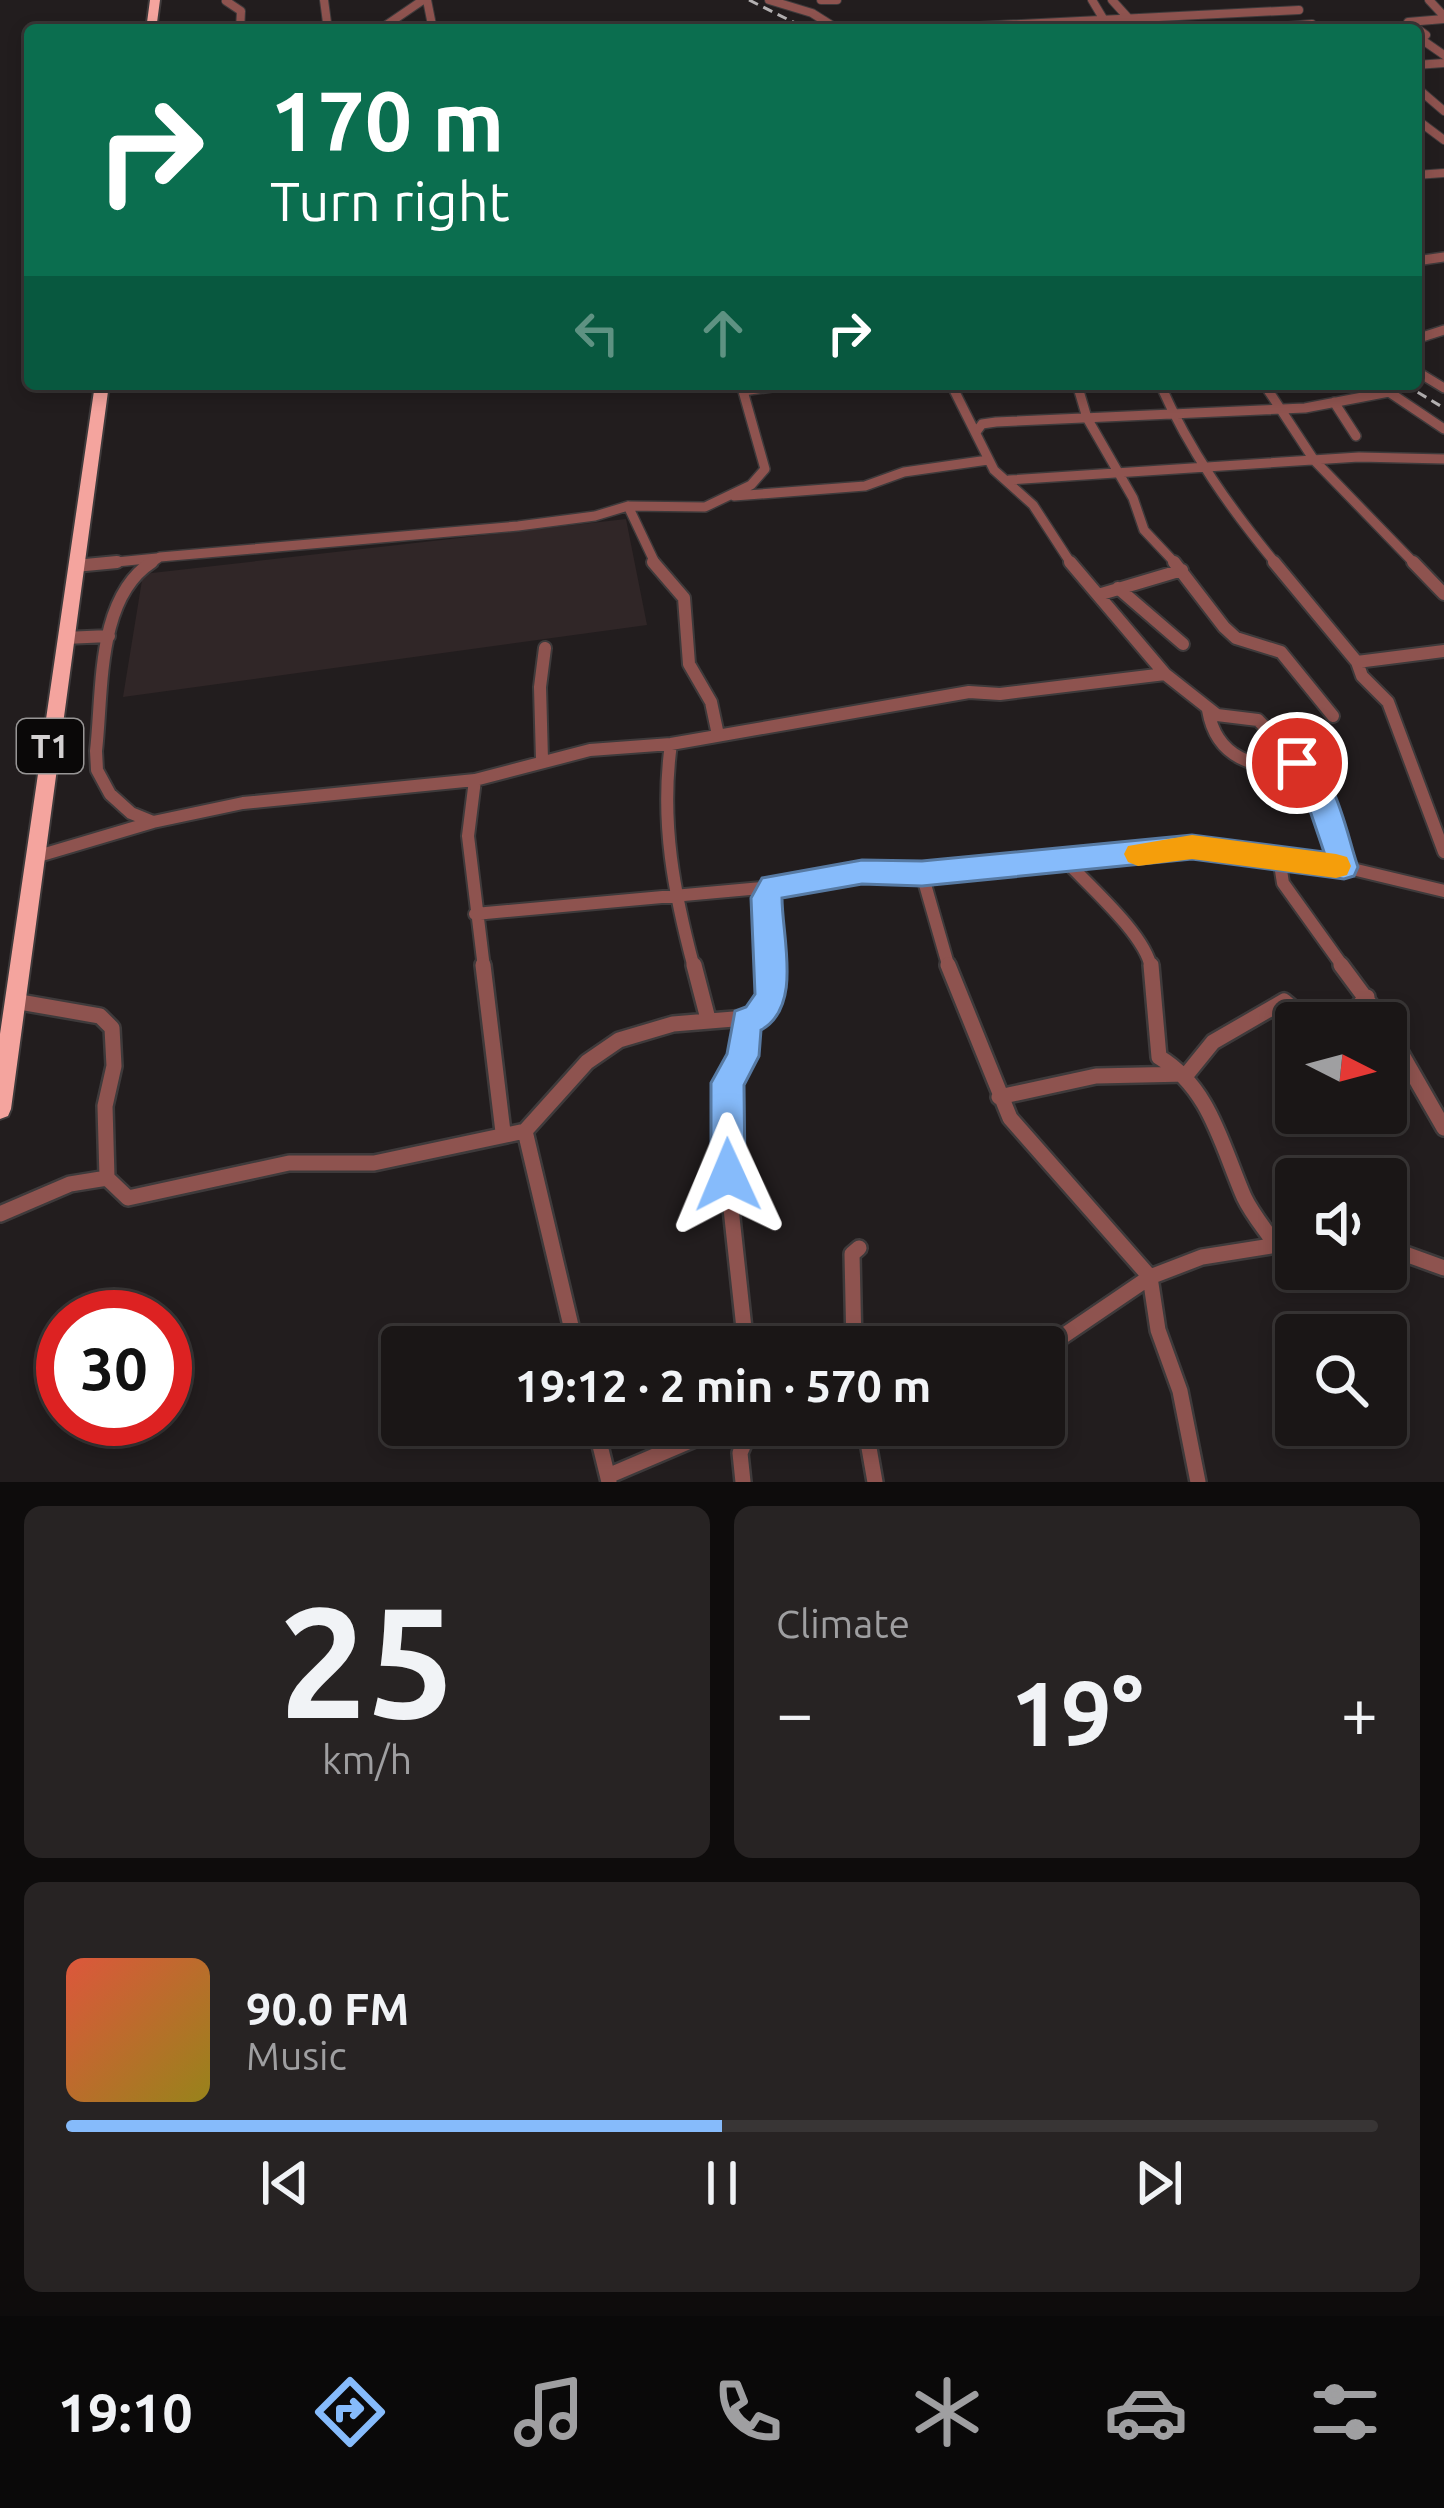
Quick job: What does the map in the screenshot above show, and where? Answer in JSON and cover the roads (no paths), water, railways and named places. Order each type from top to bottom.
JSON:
[{"type":"highway","name":"T1","points":[[0,1109],[101,390]]},
{"type":"street","points":[[388,24],[425,0]]},
{"type":"street","points":[[771,0],[789,0]]},
{"type":"street","points":[[771,0],[829,24]]},
{"type":"street","points":[[821,0],[837,0]]},
{"type":"street","points":[[1092,0],[1108,24]]},
{"type":"street","points":[[1112,0],[1131,21]]},
{"type":"street","points":[[1290,0],[1311,24]]},
{"type":"street","points":[[1410,24],[1442,14],[1429,0]]},
{"type":"street","points":[[226,1],[241,11],[240,24]]},
{"type":"street","points":[[1172,3],[1180,15]]},
{"type":"street","points":[[1038,24],[1299,10]]},
{"type":"street","points":[[1422,36],[1441,33]]},
{"type":"street","points":[[1422,38],[1444,59]]},
{"type":"street","points":[[75,566],[538,524],[628,506],[705,507],[732,496],[765,469],[741,394],[762,390]]},
{"type":"street","points":[[954,390],[988,460],[1033,505],[1063,554],[1165,674],[1221,717],[1258,720],[1309,773],[1344,867]]},
{"type":"street","points":[[1079,390],[1087,418],[1144,530],[1235,638],[1281,652],[1333,716]]},
{"type":"street","points":[[1163,390],[1225,502],[1323,615],[1362,676],[1388,702],[1444,852]]},
{"type":"street","points":[[1269,390],[1314,460],[1444,594]]},
{"type":"street","points":[[1386,390],[1444,429]]},
{"type":"street","points":[[977,430],[996,422],[1283,409],[1389,392]]},
{"type":"street","points":[[1334,402],[1356,436]]},
{"type":"street","points":[[1009,481],[1064,474],[1120,478],[1314,460],[1444,459]]},
{"type":"street","points":[[732,496],[865,485],[904,472],[988,460]]},
{"type":"street","points":[[628,506],[647,555],[684,598],[689,664],[711,702],[718,735]]},
{"type":"street","points":[[153,822],[131,813],[110,794],[98,770],[97,721],[109,636],[129,579],[160,557]]},
{"type":"street","points":[[1098,595],[1182,570]]},
{"type":"street","points":[[1118,588],[1183,644]]},
{"type":"street","points":[[65,638],[109,636]]},
{"type":"street","points":[[542,760],[540,687],[545,648]]},
{"type":"street","points":[[1357,662],[1444,651]]},
{"type":"street","points":[[35,857],[153,822],[243,802],[475,780],[542,760],[671,744],[969,692],[1000,694],[1165,674]]},
{"type":"street","points":[[1208,710],[1217,746],[1234,760],[1309,773]]},
{"type":"street","points":[[671,744],[666,803],[675,894],[708,1019]]},
{"type":"street","points":[[475,780],[468,836],[502,1132]]},
{"type":"street","points":[[475,914],[772,887],[862,872],[922,874],[1192,847],[1344,867],[1444,891]]},
{"type":"street","points":[[1063,858],[1124,922],[1150,959],[1159,1057],[1187,1075],[1208,1108],[1247,1203],[1274,1244],[1202,1257],[1150,1277],[1065,1334]]},
{"type":"street","points":[[1279,858],[1283,883],[1296,904],[1370,1002]]},
{"type":"street","points":[[922,874],[954,987],[998,1097],[1010,1118],[1150,1277],[1158,1330],[1180,1391],[1198,1482]]},
{"type":"street","points":[[14,1001],[100,1016],[112,1028],[116,1053],[105,1106],[107,1178],[128,1198],[289,1162],[374,1163],[502,1132],[525,1131],[564,1083],[607,1042],[708,1019],[758,1017],[771,997],[766,898],[772,887]]},
{"type":"street","points":[[1362,1002],[1367,997]]},
{"type":"street","points":[[1187,1075],[1213,1042],[1275,1006]]},
{"type":"street","points":[[744,1326],[725,1153],[728,1083],[742,1056],[746,1021]]},
{"type":"street","points":[[1407,1063],[1444,1128]]},
{"type":"street","points":[[998,1097],[1096,1076],[1187,1075]]},
{"type":"street","points":[[525,1131],[571,1326]]},
{"type":"street","points":[[0,1214],[70,1184],[107,1178]]},
{"type":"street","points":[[853,1326],[850,1267],[852,1254],[859,1248]]},
{"type":"street","points":[[1407,1255],[1444,1268]]},
{"type":"street","points":[[600,1446],[608,1479],[680,1446]]},
{"type":"street","points":[[741,1446],[743,1482]]},
{"type":"street","points":[[869,1446],[875,1482]]},
{"type":"railway","points":[[749,0],[797,24]]},
{"type":"railway","points":[[1414,390],[1444,408]]}]
